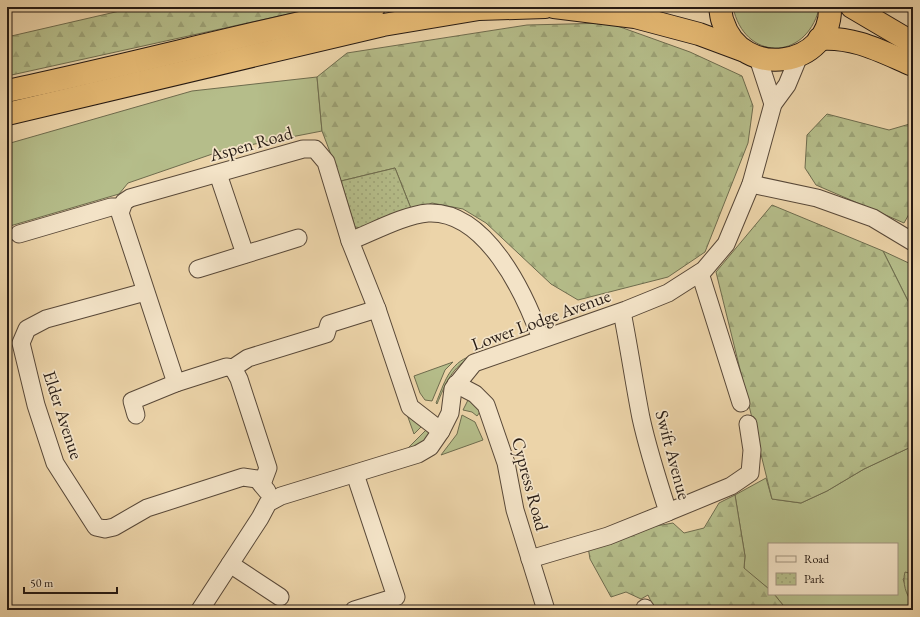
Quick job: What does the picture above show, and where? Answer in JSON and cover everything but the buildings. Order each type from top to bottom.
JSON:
[{"type":"highway","points":[[7,90],[78,76],[295,23],[374,7]]},
{"type":"highway","points":[[7,114],[383,25],[479,9],[545,7]]},
{"type":"highway","points":[[554,7],[635,17],[699,34],[772,61],[786,60],[799,56],[810,49],[819,39],[826,27],[830,7]]},
{"type":"highway","points":[[720,7],[723,22],[730,37],[750,54]]},
{"type":"highway","points":[[852,7],[913,43]]},
{"type":"highway","points":[[819,39],[836,38],[855,41],[913,65]]},
{"type":"street","points":[[750,54],[773,104]]},
{"type":"street","name":"Lower Lodge Avenue","points":[[274,499],[418,454],[430,447],[442,431],[450,413],[453,389],[474,363],[622,312],[668,293],[700,273],[726,244],[750,184],[773,104],[787,85],[799,56]]},
{"type":"street","name":"Aspen Road","points":[[121,207],[130,198],[304,149],[315,149],[326,162],[350,241],[376,309],[410,407],[442,431]]},
{"type":"street","points":[[218,174],[245,254]]},
{"type":"street","points":[[750,184],[817,198],[873,218],[913,242]]},
{"type":"street","points":[[19,234],[112,207],[121,207],[120,213],[122,222],[176,383]]},
{"type":"street","points":[[350,241],[409,218],[428,213],[449,216],[459,221],[489,242],[511,275],[532,312],[541,339]]},
{"type":"street","points":[[198,269],[298,238]]},
{"type":"street","points":[[700,273],[741,403]]},
{"type":"street","name":"Elder Avenue","points":[[145,292],[46,319],[27,329],[21,343],[36,405],[55,463],[96,527],[105,529],[114,528],[147,508],[243,477],[257,479],[262,484]]},
{"type":"street","points":[[136,415],[132,402],[176,383],[226,367],[233,368],[248,358],[326,334],[329,324],[376,309]]},
{"type":"street","name":"Swift Avenue","points":[[530,559],[608,536],[668,512],[653,466],[641,419],[631,353],[622,312]]},
{"type":"street","points":[[200,610],[260,518],[268,503],[274,499],[262,484],[268,468],[239,380],[233,368]]},
{"type":"street","name":"Cypress Road","points":[[456,384],[475,394],[486,406],[506,463],[515,510],[546,610]]},
{"type":"street","points":[[668,512],[731,486],[750,473],[752,450],[748,424]]},
{"type":"street","points":[[354,610],[396,597],[355,474]]},
{"type":"street","points":[[230,564],[280,597]]},
{"type":"green space","points":[[137,7],[320,7],[7,76],[7,37]]},
{"type":"green space","points":[[733,7],[819,7],[819,9],[812,26],[801,39],[789,46],[775,48],[761,45],[749,38],[739,25]]},
{"type":"green space","points":[[609,23],[690,52],[742,76],[753,106],[748,143],[705,252],[668,277],[578,300],[551,284],[486,223],[463,209],[432,203],[412,211],[395,168],[341,181],[322,131],[317,77],[347,53],[527,25]]},
{"type":"green space","points":[[317,77],[322,131],[224,150],[128,183],[119,194],[10,226],[7,213],[7,144],[192,91]]},
{"type":"green space","points":[[827,114],[889,130],[913,123],[913,207],[904,223],[816,185],[805,168],[807,135]]},
{"type":"green space","points":[[395,168],[412,211],[362,228],[355,227],[341,181]]},
{"type":"green space","points":[[772,205],[883,251],[913,311],[913,446],[864,469],[827,491],[801,503],[772,499],[716,272]]},
{"type":"green space","points":[[883,251],[913,265],[913,311]]},
{"type":"green space","points":[[471,356],[472,357],[459,365],[454,371],[437,404],[436,403],[448,375],[452,369],[464,359]]},
{"type":"green space","points":[[453,362],[445,370],[432,401],[425,400],[420,393],[414,376]]},
{"type":"green space","points":[[468,400],[474,402],[480,412],[477,416],[472,412],[463,410]]},
{"type":"green space","points":[[405,409],[423,425],[414,434]]},
{"type":"green space","points":[[462,415],[475,422],[483,440],[441,455],[457,434]]},
{"type":"green space","points":[[427,429],[429,434],[427,439],[421,444],[404,452]]},
{"type":"green space","points":[[913,446],[913,574],[912,573],[903,579],[911,599],[913,610],[787,610],[775,595],[898,595],[898,543],[768,543],[768,588],[744,569],[745,556],[735,495],[766,478],[772,499],[801,503],[827,491],[864,469]]},
{"type":"green space","points":[[735,495],[745,556],[744,568],[768,588],[768,595],[775,595],[787,610],[655,610],[648,595],[641,599],[626,592],[611,597],[590,559],[588,547],[656,526],[673,523],[684,533],[704,528],[719,503]]},
{"type":"green space","points":[[905,572],[913,574],[913,603],[908,597],[905,589]]}]
